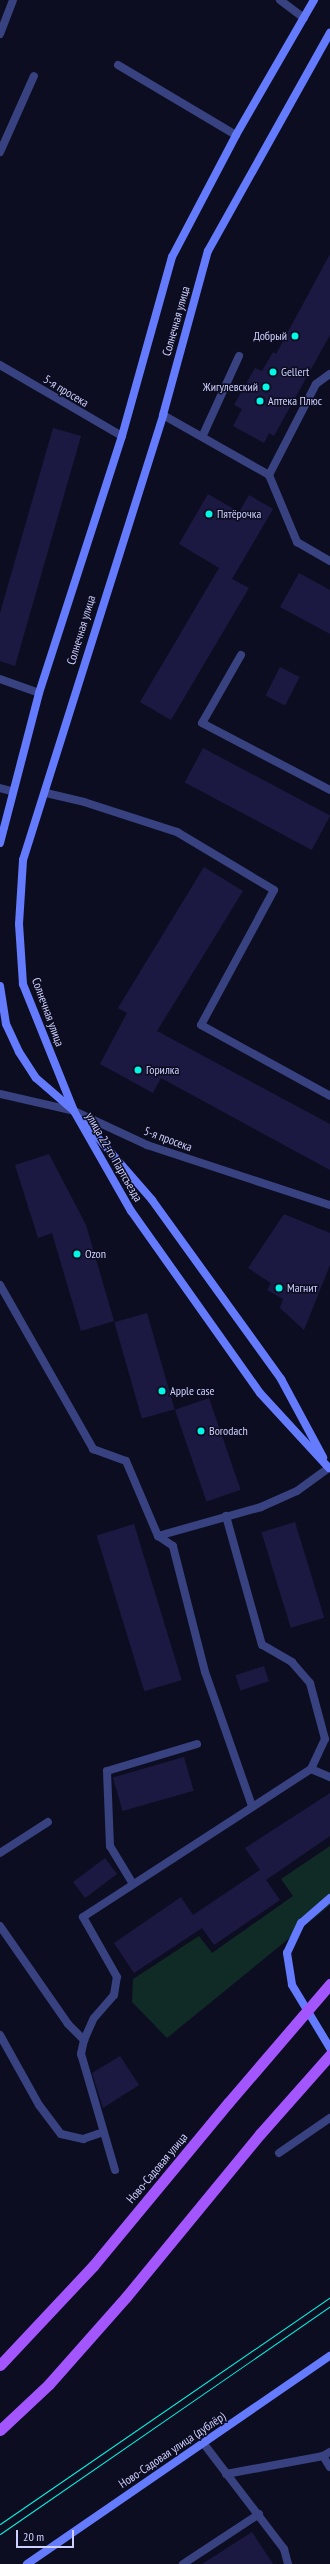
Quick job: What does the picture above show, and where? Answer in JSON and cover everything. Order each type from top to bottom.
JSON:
[{"type":"main road","name":"Солнечная улица","points":[[0,842],[12,791],[39,693],[122,436],[172,257],[236,135],[314,0]]},
{"type":"main road","name":"Солнечная улица","points":[[74,1111],[23,984],[18,924],[23,860],[46,793],[98,617],[162,415],[208,251],[329,38]]},
{"type":"main road","points":[[0,986],[6,1024],[19,1052],[36,1078],[74,1111]]},
{"type":"main road","name":"улица 22-го Партсъезда","points":[[74,1111],[131,1210],[255,1387],[330,1469]]},
{"type":"main road","name":"улица 22-го Партсъезда","points":[[74,1111],[152,1200],[281,1378],[330,1469]]},
{"type":"main road","points":[[330,1898],[301,1923],[287,1952],[292,1985],[330,2048]]},
{"type":"main road","name":"Ново-Садовая улица","points":[[0,2365],[93,2266],[228,2103],[330,1984]]},
{"type":"main road","points":[[0,2430],[49,2384],[126,2297],[260,2134],[330,2054]]},
{"type":"main road","name":"Ново-Садовая улица (дублёр)","points":[[27,2564],[204,2444],[330,2356]]},
{"type":"street","points":[[0,34],[13,0]]},
{"type":"street","points":[[280,0],[304,18]]},
{"type":"street","points":[[118,65],[236,135]]},
{"type":"street","points":[[0,152],[34,76]]},
{"type":"street","points":[[202,435],[239,356]]},
{"type":"street","name":"5-я просека","points":[[0,365],[122,436]]},
{"type":"street","points":[[269,475],[316,384],[330,374]]},
{"type":"street","points":[[162,415],[202,435],[269,475],[297,542],[330,560]]},
{"type":"street","points":[[241,654],[202,723],[330,790]]},
{"type":"street","points":[[0,679],[39,693]]},
{"type":"street","points":[[0,788],[12,791]]},
{"type":"street","points":[[46,793],[84,802],[177,832],[274,890],[201,1025],[330,1096]]},
{"type":"street","name":"5-я просека","points":[[0,1094],[74,1111],[147,1145],[330,1205]]},
{"type":"street","points":[[0,1285],[93,1449],[126,1461],[158,1536],[173,1546],[205,1672],[252,1806]]},
{"type":"street","points":[[158,1536],[261,1506],[297,1491],[330,1469]]},
{"type":"street","points":[[115,2170],[84,2068],[82,2054],[84,2040],[94,2018],[114,1995],[117,1977],[83,1917],[311,1769],[325,1739],[310,1683],[292,1662],[262,1645],[226,1516]]},
{"type":"street","points":[[133,1884],[110,1846],[107,1771],[197,1744]]},
{"type":"street","points":[[311,1769],[330,1777]]},
{"type":"street","points":[[0,1853],[48,1822]]},
{"type":"street","points":[[0,1926],[68,2024],[84,2040]]},
{"type":"street","points":[[0,2035],[39,2105],[61,2134],[83,2139],[103,2132]]},
{"type":"street","points":[[279,2153],[330,2118]]},
{"type":"street","points":[[204,2444],[226,2474],[259,2514],[284,2549],[288,2564]]},
{"type":"street","points":[[226,2474],[326,2454],[330,2467]]},
{"type":"street","points":[[183,2564],[259,2514]]},
{"type":"green space","points":[[330,1846],[330,1905],[167,2038],[132,2002],[133,1979],[199,1936],[212,1953],[293,1896],[281,1879]]},
{"type":"building","points":[[330,254],[330,335],[274,436],[269,433],[264,443],[233,426],[242,409],[234,405],[255,368],[262,371],[273,352],[276,354]]},
{"type":"building","points":[[53,428],[81,436],[15,666],[0,661],[0,613]]},
{"type":"building","points":[[208,494],[239,512],[249,495],[273,509],[232,579],[249,588],[171,720],[140,702],[219,568],[179,544]]},
{"type":"building","points":[[299,573],[330,590],[330,634],[280,607]]},
{"type":"building","points":[[280,667],[300,677],[285,705],[265,696]]},
{"type":"building","points":[[203,748],[330,816],[312,850],[185,782]]},
{"type":"building","points":[[204,867],[243,891],[157,1031],[330,1124],[330,1170],[161,1078],[153,1093],[100,1064],[127,1013],[118,1008]]},
{"type":"building","points":[[49,1154],[86,1225],[114,1321],[81,1331],[52,1233],[38,1238],[15,1165]]},
{"type":"building","points":[[284,1214],[330,1233],[330,1265],[304,1330],[280,1308],[283,1299],[267,1290],[271,1283],[248,1268]]},
{"type":"building","points":[[147,1313],[175,1409],[142,1418],[114,1322]]},
{"type":"building","points":[[209,1398],[241,1490],[207,1501],[175,1410]]},
{"type":"building","points":[[295,1522],[324,1618],[291,1628],[262,1532]]},
{"type":"building","points":[[134,1524],[182,1680],[144,1691],[97,1535]]},
{"type":"building","points":[[264,1666],[269,1681],[240,1690],[235,1675]]},
{"type":"building","points":[[184,1757],[194,1791],[123,1811],[113,1777]]},
{"type":"building","points":[[330,1793],[330,1836],[266,1880],[280,1900],[214,1945],[202,1928],[134,1973],[114,1943],[181,1897],[193,1915],[260,1870],[245,1848]]},
{"type":"building","points":[[105,1858],[117,1874],[85,1898],[73,1882]]},
{"type":"building","points":[[120,2056],[139,2085],[103,2108],[92,2073]]},
{"type":"building","points":[[252,2532],[273,2564],[202,2564]]},
{"type":"tram line","points":[[0,2524],[330,2297]]},
{"type":"tram line","points":[[0,2534],[330,2306]]},
{"type":"place","name":"Добрый","points":[[295,336]]},
{"type":"place","name":"Gellert","points":[[273,372]]},
{"type":"place","name":"Жигулевский","points":[[266,387]]},
{"type":"place","name":"Аптека Плюс","points":[[260,401]]},
{"type":"place","name":"Пятёрочка","points":[[209,514]]},
{"type":"place","name":"Горилка","points":[[138,1070]]},
{"type":"place","name":"Ozon","points":[[77,1254]]},
{"type":"place","name":"Магнит","points":[[279,1288]]},
{"type":"place","name":"Apple case","points":[[162,1391]]},
{"type":"place","name":"Borodach","points":[[201,1431]]}]
